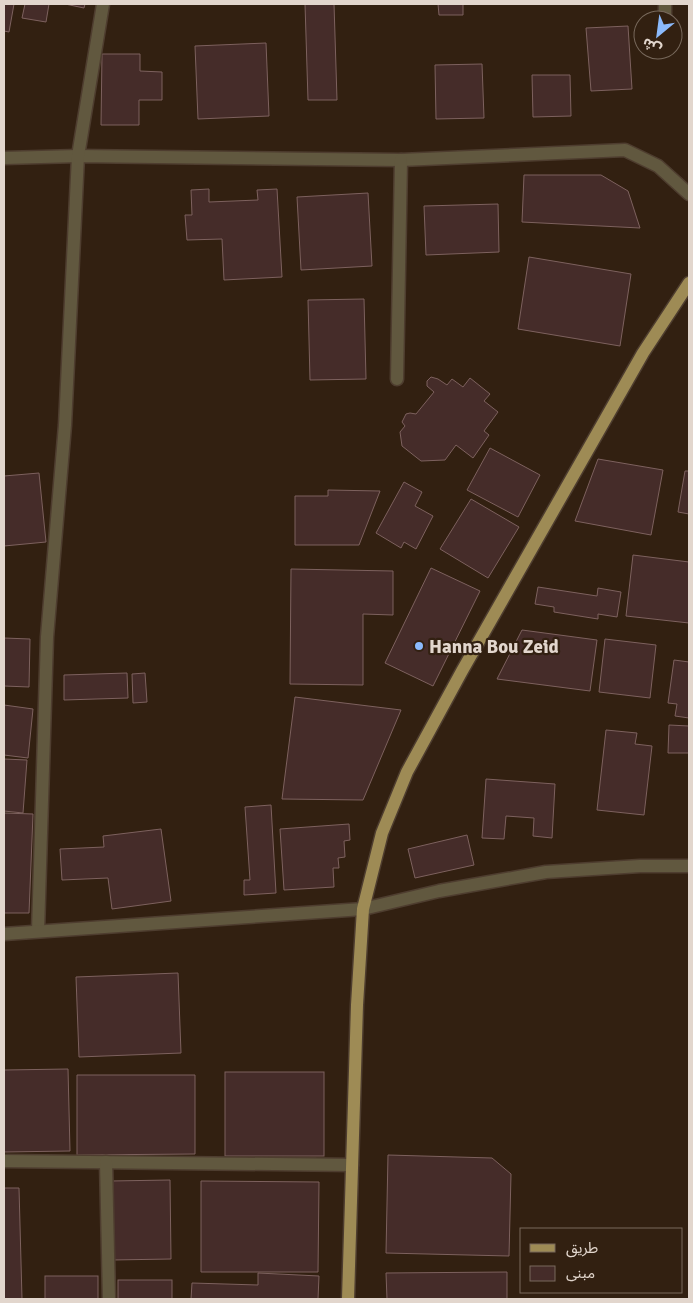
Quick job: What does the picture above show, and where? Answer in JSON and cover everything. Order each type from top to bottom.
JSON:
[{"type":"main road","points":[[348,1299],[357,1005],[363,909],[382,833],[407,772],[462,671],[643,353],[689,283]]},
{"type":"street","points":[[38,931],[47,637],[65,425],[78,156],[103,4]]},
{"type":"street","points":[[4,158],[78,156],[401,160],[626,150],[658,166],[689,194]]},
{"type":"street","points":[[397,378],[401,160]]},
{"type":"street","points":[[4,934],[363,909],[439,891],[546,872],[640,866],[689,866]]},
{"type":"street","points":[[4,1161],[352,1166]]},
{"type":"street","points":[[106,1162],[110,1299]]},
{"type":"building","points":[[4,4],[14,4],[9,32],[4,31]]},
{"type":"building","points":[[25,4],[49,4],[46,22],[22,18]]},
{"type":"building","points":[[65,4],[85,4],[84,8]]},
{"type":"building","points":[[305,4],[334,4],[337,100],[308,100]]},
{"type":"building","points":[[438,4],[463,4],[463,15],[439,15]]},
{"type":"building","points":[[628,26],[632,89],[591,91],[586,28]]},
{"type":"building","points":[[266,43],[269,116],[198,119],[195,46]]},
{"type":"building","points":[[102,54],[140,54],[140,71],[162,72],[162,100],[139,100],[139,125],[101,125]]},
{"type":"building","points":[[482,64],[484,118],[436,119],[435,65]]},
{"type":"building","points":[[532,75],[570,75],[571,116],[533,117]]},
{"type":"building","points":[[524,175],[601,175],[628,191],[640,228],[522,222]]},
{"type":"building","points":[[209,189],[209,202],[258,200],[257,190],[277,189],[282,277],[224,280],[222,239],[187,240],[185,215],[192,215],[191,190]]},
{"type":"building","points":[[368,193],[372,266],[301,270],[297,197]]},
{"type":"building","points":[[498,204],[499,252],[426,255],[424,206]]},
{"type":"building","points":[[529,257],[631,274],[620,346],[518,329]]},
{"type":"building","points":[[364,299],[366,379],[310,380],[308,300]]},
{"type":"building","points":[[431,377],[447,385],[452,379],[463,387],[470,378],[490,394],[484,401],[498,412],[484,431],[489,435],[473,458],[456,445],[445,460],[421,461],[402,446],[400,432],[405,426],[402,422],[406,414],[416,414],[434,392],[427,386],[427,381]]},
{"type":"building","points":[[490,448],[540,475],[518,517],[467,490]]},
{"type":"building","points":[[598,459],[663,470],[651,535],[575,521]]},
{"type":"building","points":[[685,471],[689,471],[689,514],[678,512]]},
{"type":"building","points":[[39,473],[46,542],[4,546],[4,476]]},
{"type":"building","points":[[404,482],[422,492],[415,506],[433,516],[416,549],[404,542],[401,548],[376,533]]},
{"type":"building","points":[[328,490],[380,491],[359,545],[295,545],[295,496],[328,496]]},
{"type":"building","points":[[471,499],[519,527],[488,578],[440,549]]},
{"type":"building","points":[[633,555],[689,562],[689,623],[626,616]]},
{"type":"building","points":[[431,568],[480,591],[433,686],[385,663]]},
{"type":"building","points":[[291,569],[393,571],[393,615],[363,614],[363,685],[290,684]]},
{"type":"building","points":[[538,587],[597,596],[598,588],[621,592],[617,617],[598,614],[598,619],[554,612],[554,607],[535,604]]},
{"type":"building","points":[[522,630],[597,640],[590,691],[497,679]]},
{"type":"building","points":[[4,638],[30,639],[29,687],[4,686]]},
{"type":"building","points":[[605,639],[656,645],[650,698],[599,692]]},
{"type":"building","points":[[674,660],[689,662],[689,718],[675,716],[677,704],[668,703]]},
{"type":"building","points":[[127,673],[128,698],[64,700],[64,675]]},
{"type":"building","points":[[145,673],[147,702],[133,703],[132,674]]},
{"type":"building","points":[[295,697],[401,710],[363,800],[282,799]]},
{"type":"building","points":[[4,705],[33,709],[28,758],[4,755]]},
{"type":"building","points":[[669,725],[689,726],[689,753],[668,753]]},
{"type":"building","points":[[606,730],[637,733],[635,744],[652,746],[644,815],[597,810]]},
{"type":"building","points":[[4,759],[27,760],[23,813],[4,811]]},
{"type":"building","points":[[486,779],[555,784],[552,838],[533,836],[534,818],[506,816],[504,839],[482,838]]},
{"type":"building","points":[[271,805],[276,893],[244,895],[244,880],[250,880],[245,807]]},
{"type":"building","points":[[4,813],[33,814],[29,913],[4,913]]},
{"type":"building","points":[[349,824],[350,840],[344,841],[345,857],[338,858],[339,868],[333,868],[334,887],[284,890],[280,829]]},
{"type":"building","points":[[161,829],[171,901],[112,909],[108,878],[62,880],[60,849],[104,847],[103,836]]},
{"type":"building","points":[[467,835],[474,865],[415,878],[408,849]]},
{"type":"building","points":[[178,973],[181,1053],[79,1057],[76,977]]},
{"type":"building","points":[[68,1069],[70,1151],[4,1152],[4,1070]]},
{"type":"building","points":[[225,1072],[324,1072],[324,1156],[225,1156]]},
{"type":"building","points":[[77,1075],[195,1075],[195,1154],[77,1155]]},
{"type":"building","points":[[388,1155],[492,1158],[511,1174],[509,1256],[386,1253]]},
{"type":"building","points":[[170,1180],[171,1259],[112,1260],[110,1181]]},
{"type":"building","points":[[201,1181],[319,1182],[318,1272],[201,1272]]},
{"type":"building","points":[[4,1188],[19,1188],[22,1299],[4,1299]]},
{"type":"building","points":[[507,1272],[507,1299],[387,1299],[386,1273]]},
{"type":"building","points":[[258,1273],[319,1276],[318,1299],[191,1299],[192,1283],[258,1285]]},
{"type":"building","points":[[45,1276],[98,1276],[98,1299],[45,1299]]},
{"type":"building","points":[[118,1280],[172,1280],[172,1299],[118,1299]]},
{"type":"place","name":"Hanna Bou Zeid","points":[[419,646]]}]
